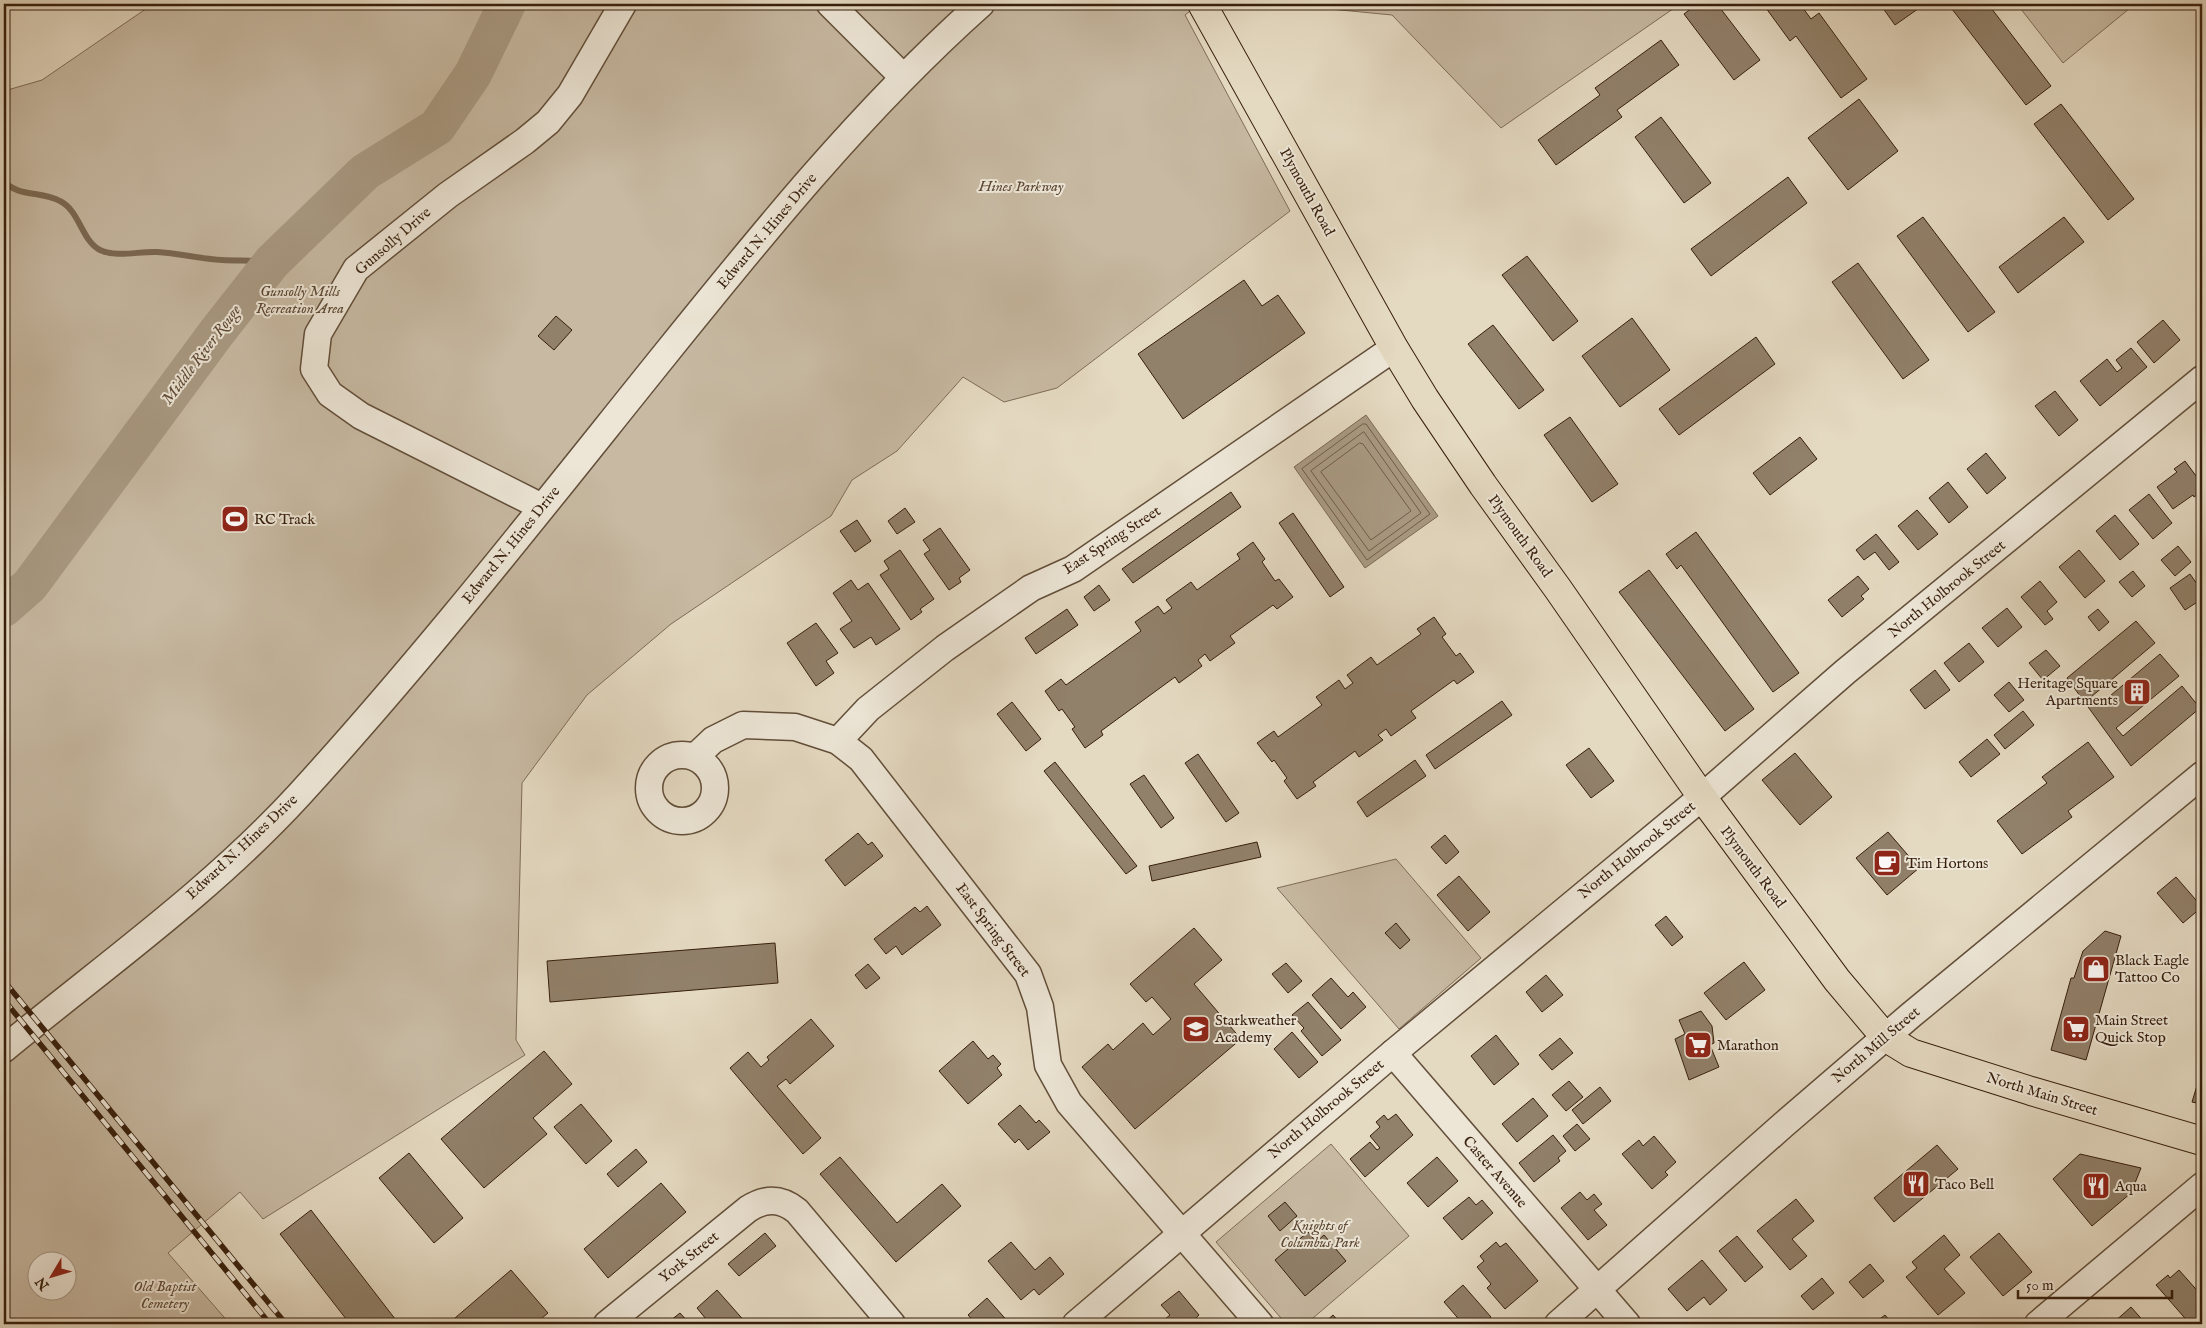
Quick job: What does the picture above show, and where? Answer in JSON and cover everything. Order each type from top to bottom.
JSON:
[{"type":"main road","name":"Plymouth Road","points":[[1202,4],[1394,348],[1425,399],[1483,485],[1558,589],[1702,797],[1837,980],[1886,1037]]},
{"type":"main road","name":"North Main Street","points":[[1886,1037],[1911,1053],[2202,1142]]},
{"type":"street","name":"Gunsolly Drive","points":[[542,507],[361,416],[330,394],[314,369],[318,334],[356,269],[448,195],[525,141],[548,122],[570,95],[623,4]]},
{"type":"street","points":[[830,4],[903,78]]},
{"type":"street","name":"Edward N. Hines Drive","points":[[4,1050],[163,920],[240,854],[296,798],[448,622],[778,217],[851,132],[903,78],[981,4]]},
{"type":"street","name":"East Spring Street","points":[[838,742],[868,709],[945,648],[1031,588],[1073,569],[1394,348]]},
{"type":"street","name":"North Holbrook Street","points":[[1076,1324],[1393,1053],[1702,797],[1845,672],[2202,380]]},
{"type":"street","name":"East Spring Street","points":[[695,758],[714,740],[743,725],[795,727],[838,742],[861,759],[1028,974],[1040,1007],[1048,1065],[1069,1103],[1260,1324]]},
{"type":"street","name":"North Mill Street","points":[[1558,1324],[1782,1126],[1886,1037],[2202,775]]},
{"type":"street","name":"Caster Avenue","points":[[1393,1053],[1627,1324]]},
{"type":"street","points":[[2049,1321],[2202,1186]]},
{"type":"street","name":"York Street","points":[[607,1324],[748,1209],[768,1200],[783,1202],[797,1211],[892,1324]]},
{"type":"green space","points":[[153,4],[1199,4],[1185,15],[1290,211],[1057,388],[1004,402],[963,377],[897,451],[852,480],[831,516],[671,624],[587,695],[522,783],[516,1040],[525,1055],[263,1219],[240,1192],[168,1253],[230,1324],[4,1324],[4,91],[42,80]]},
{"type":"green space","points":[[1279,4],[1680,4],[1501,128],[1392,15]]},
{"type":"green space","points":[[2017,4],[2135,4],[2063,63]]},
{"type":"green space","points":[[1396,859],[1481,958],[1399,1029],[1277,888]]},
{"type":"green space","name":"Knights of Columbus Park","points":[[1331,1144],[1409,1236],[1306,1324],[1286,1324],[1216,1242]]},
{"type":"water","points":[[1366,415],[1438,516],[1365,568],[1294,467]]},
{"type":"building","points":[[1697,4],[1717,4],[1760,60],[1734,80],[1684,14]]},
{"type":"building","points":[[1763,4],[1800,4],[1811,19],[1819,13],[1867,79],[1841,98],[1796,36],[1790,41]]},
{"type":"building","points":[[1880,4],[1925,4],[1895,25]]},
{"type":"building","points":[[1959,4],[1988,4],[2051,86],[2026,105],[1952,9]]},
{"type":"building","points":[[1661,40],[1679,65],[1617,110],[1622,117],[1556,165],[1538,140],[1600,95],[1595,88]]},
{"type":"building","points":[[1859,99],[1898,151],[1848,190],[1808,138]]},
{"type":"building","points":[[2061,104],[2134,199],[2108,220],[2034,124]]},
{"type":"building","points":[[1661,117],[1711,183],[1684,203],[1635,137]]},
{"type":"building","points":[[1788,177],[1807,203],[1711,276],[1691,249]]},
{"type":"building","points":[[1923,217],[1995,312],[1968,332],[1897,236]]},
{"type":"building","points":[[2064,217],[2084,242],[2018,293],[1999,267]]},
{"type":"building","points":[[1527,256],[1578,321],[1553,341],[1502,275]]},
{"type":"building","points":[[1858,263],[1929,360],[1903,379],[1832,282]]},
{"type":"building","points":[[1244,280],[1262,306],[1278,295],[1305,333],[1183,419],[1138,354]]},
{"type":"building","points":[[556,316],[572,330],[554,350],[538,336]]},
{"type":"building","points":[[1632,318],[1670,370],[1620,407],[1582,356]]},
{"type":"building","points":[[2163,320],[2180,340],[2154,363],[2137,342]]},
{"type":"building","points":[[1493,325],[1544,390],[1519,409],[1468,344]]},
{"type":"building","points":[[1756,337],[1775,364],[1679,435],[1659,409]]},
{"type":"building","points":[[2131,348],[2147,367],[2100,406],[2080,381],[2107,359],[2117,372],[2122,368],[2116,360]]},
{"type":"building","points":[[2055,391],[2078,420],[2059,436],[2035,406]]},
{"type":"building","points":[[1570,417],[1618,484],[1592,502],[1544,435]]},
{"type":"building","points":[[1800,437],[1817,459],[1770,495],[1753,473]]},
{"type":"building","points":[[1986,453],[2006,478],[1987,494],[1967,469]]},
{"type":"building","points":[[2185,461],[2202,484],[2202,491],[2173,509],[2157,487],[2177,472],[2174,469]]},
{"type":"building","points":[[1948,482],[1968,507],[1949,523],[1929,498]]},
{"type":"building","points":[[1231,492],[1241,507],[1133,583],[1122,569]]},
{"type":"building","points":[[2149,494],[2172,523],[2153,539],[2129,510]]},
{"type":"building","points":[[905,508],[915,522],[897,534],[888,521]]},
{"type":"building","points":[[1917,510],[1938,534],[1918,550],[1898,526]]},
{"type":"building","points":[[1293,513],[1344,587],[1330,597],[1279,523]]},
{"type":"building","points":[[2115,515],[2139,544],[2120,560],[2096,531]]},
{"type":"building","points":[[857,520],[871,541],[855,552],[840,531]]},
{"type":"building","points":[[940,528],[970,570],[959,578],[961,582],[949,590],[924,554],[930,550],[923,540]]},
{"type":"building","points":[[1696,532],[1799,673],[1773,692],[1681,565],[1677,569],[1666,554]]},
{"type":"building","points":[[1876,534],[1899,562],[1889,570],[1875,552],[1864,560],[1856,550]]},
{"type":"building","points":[[1253,542],[1265,559],[1262,562],[1275,581],[1279,579],[1293,597],[1277,609],[1273,605],[1230,636],[1235,643],[1210,661],[1205,654],[1198,660],[1202,666],[1179,683],[1175,677],[1101,731],[1103,735],[1085,748],[1072,729],[1075,727],[1062,709],[1059,711],[1045,691],[1061,679],[1066,685],[1141,631],[1135,622],[1158,606],[1164,614],[1172,608],[1166,600],[1191,582],[1197,590],[1240,559],[1237,554]]},
{"type":"building","points":[[2178,546],[2191,562],[2175,576],[2161,560]]},
{"type":"building","points":[[900,550],[934,599],[920,609],[922,612],[911,620],[880,575],[889,569],[884,561]]},
{"type":"building","points":[[2079,550],[2105,581],[2085,598],[2059,567]]},
{"type":"building","points":[[1649,570],[1754,709],[1725,731],[1619,592]]},
{"type":"building","points":[[2133,571],[2145,586],[2132,597],[2119,582]]},
{"type":"building","points":[[2190,574],[2202,591],[2202,599],[2185,610],[2170,588]]},
{"type":"building","points":[[1858,576],[1869,589],[1861,596],[1864,599],[1842,617],[1828,600]]},
{"type":"building","points":[[851,580],[858,590],[868,583],[900,629],[876,645],[871,637],[854,648],[840,629],[852,621],[833,593]]},
{"type":"building","points":[[2040,581],[2057,602],[2047,611],[2053,619],[2045,625],[2021,597]]},
{"type":"building","points":[[1099,585],[1110,600],[1094,611],[1084,597]]},
{"type":"building","points":[[2007,608],[2022,627],[1998,647],[1982,628]]},
{"type":"building","points":[[1067,609],[1078,625],[1036,654],[1025,638]]},
{"type":"building","points":[[2098,609],[2109,622],[2099,631],[2088,617]]},
{"type":"building","points":[[1434,617],[1446,634],[1442,637],[1456,656],[1460,653],[1474,672],[1457,684],[1454,680],[1411,711],[1416,718],[1391,736],[1386,729],[1378,735],[1383,740],[1359,757],[1355,751],[1313,782],[1316,786],[1297,799],[1284,781],[1287,778],[1274,760],[1272,762],[1257,743],[1274,731],[1278,737],[1322,705],[1316,697],[1339,680],[1345,689],[1353,683],[1347,675],[1371,657],[1377,665],[1421,634],[1417,629]]},
{"type":"building","name":"Heritage Square Apartments","points":[[2136,621],[2155,643],[2091,697],[2098,706],[2160,654],[2179,676],[2116,728],[2123,736],[2182,686],[2200,708],[2131,766],[2067,678]]},
{"type":"building","points":[[816,623],[838,653],[826,661],[834,673],[816,686],[787,643]]},
{"type":"building","points":[[1969,643],[1984,662],[1959,682],[1944,663]]},
{"type":"building","points":[[2046,650],[2060,666],[2043,680],[2029,663]]},
{"type":"building","points":[[1935,670],[1950,690],[1925,709],[1910,690]]},
{"type":"building","points":[[2009,682],[2024,700],[2009,712],[1994,695]]},
{"type":"building","points":[[1502,701],[1512,715],[1435,769],[1426,755]]},
{"type":"building","points":[[1012,702],[1041,739],[1026,751],[997,714]]},
{"type":"building","points":[[2023,711],[2034,725],[2005,749],[1994,735]]},
{"type":"building","points":[[1987,739],[2000,754],[1971,777],[1959,762]]},
{"type":"building","points":[[2088,742],[2114,777],[2068,811],[2072,817],[2022,854],[1997,821],[2047,783],[2042,777]]},
{"type":"building","points":[[1589,748],[1614,781],[1591,798],[1566,765]]},
{"type":"building","points":[[1795,753],[1832,797],[1800,825],[1762,780]]},
{"type":"building","points":[[1198,754],[1239,813],[1226,822],[1185,763]]},
{"type":"building","points":[[1415,760],[1426,776],[1367,817],[1357,802]]},
{"type":"building","points":[[1055,762],[1137,866],[1126,874],[1044,771]]},
{"type":"building","points":[[1144,775],[1174,818],[1161,828],[1130,784]]},
{"type":"building","name":"Tim Hortons","points":[[1888,832],[1919,868],[1887,895],[1856,858]]},
{"type":"building","points":[[858,833],[868,845],[872,842],[883,856],[845,886],[825,860]]},
{"type":"building","points":[[1445,835],[1459,852],[1446,864],[1431,847]]},
{"type":"building","points":[[1257,842],[1261,857],[1152,881],[1149,866]]},
{"type":"building","points":[[1459,876],[1490,912],[1468,931],[1437,895]]},
{"type":"building","points":[[2176,877],[2202,907],[2183,923],[2157,893]]},
{"type":"building","points":[[927,906],[941,925],[902,955],[896,946],[886,954],[874,939],[915,907],[920,912]]},
{"type":"building","points":[[1666,916],[1683,937],[1672,946],[1655,925]]},
{"type":"building","points":[[1396,923],[1410,940],[1400,949],[1385,933]]},
{"type":"building","name":"Starkweather Academy","points":[[1194,928],[1222,960],[1194,984],[1241,1039],[1135,1129],[1082,1067],[1108,1044],[1113,1050],[1143,1023],[1153,1035],[1171,1019],[1152,997],[1146,1002],[1130,984]]},
{"type":"building","points":[[2105,931],[2121,936],[2086,1060],[2051,1050],[2071,978],[2074,978],[2083,951]]},
{"type":"building","points":[[775,943],[778,983],[550,1002],[547,961]]},
{"type":"building","points":[[1744,962],[1765,990],[1726,1020],[1704,993]]},
{"type":"building","points":[[1286,963],[1302,981],[1288,993],[1272,974]]},
{"type":"building","points":[[868,964],[880,978],[866,989],[855,975]]},
{"type":"building","points":[[1546,975],[1563,995],[1542,1012],[1526,992]]},
{"type":"building","points":[[1331,978],[1348,997],[1353,992],[1366,1007],[1341,1029],[1312,995]]},
{"type":"building","points":[[1308,1002],[1341,1040],[1322,1056],[1301,1031],[1304,1028],[1292,1015]]},
{"type":"building","points":[[1701,1011],[1712,1026],[1714,1043],[1710,1045],[1719,1067],[1689,1080],[1675,1039],[1685,1034],[1679,1020]]},
{"type":"building","points":[[811,1019],[834,1046],[790,1084],[786,1079],[777,1086],[821,1138],[803,1154],[730,1068],[748,1052],[761,1067],[769,1060],[767,1057]]},
{"type":"building","points":[[1292,1032],[1318,1062],[1299,1078],[1274,1049]]},
{"type":"building","points":[[1496,1035],[1519,1064],[1494,1085],[1471,1056]]},
{"type":"building","points":[[1560,1038],[1573,1053],[1552,1070],[1539,1055]]},
{"type":"building","points":[[973,1041],[988,1059],[993,1055],[1001,1064],[997,1068],[1002,1075],[968,1104],[939,1071]]},
{"type":"building","points":[[544,1051],[572,1084],[533,1118],[547,1134],[484,1188],[441,1139]]},
{"type":"building","points":[[2202,1069],[2202,1104],[2192,1102]]},
{"type":"building","points":[[1569,1081],[1583,1097],[1566,1111],[1552,1095]]},
{"type":"building","points":[[1600,1087],[1611,1101],[1583,1124],[1572,1110]]},
{"type":"building","points":[[1533,1098],[1548,1116],[1517,1142],[1502,1124]]},
{"type":"building","points":[[581,1104],[612,1141],[586,1164],[554,1127]]},
{"type":"building","points":[[1020,1105],[1036,1123],[1039,1120],[1050,1132],[1028,1150],[1019,1139],[1015,1143],[998,1124]]},
{"type":"building","points":[[1396,1114],[1413,1135],[1365,1177],[1350,1159],[1370,1142],[1377,1150],[1380,1148],[1370,1136],[1380,1127],[1376,1122],[1384,1115],[1388,1120]]},
{"type":"building","points":[[1577,1124],[1590,1139],[1575,1151],[1563,1136]]},
{"type":"building","points":[[1553,1135],[1566,1151],[1558,1158],[1560,1161],[1534,1182],[1519,1163]]},
{"type":"building","points":[[1654,1136],[1676,1162],[1665,1172],[1668,1175],[1652,1189],[1622,1154],[1639,1140],[1643,1146]]},
{"type":"building","name":"Taco Bell","points":[[1937,1145],[1958,1169],[1894,1222],[1874,1198]]},
{"type":"building","points":[[636,1149],[647,1162],[618,1187],[607,1174]]},
{"type":"building","points":[[409,1153],[463,1218],[434,1243],[379,1178]]},
{"type":"building","name":"Aqua","points":[[2080,1154],[2141,1168],[2131,1193],[2092,1226],[2053,1179]]},
{"type":"building","points":[[840,1157],[897,1223],[942,1184],[961,1206],[896,1262],[820,1174]]},
{"type":"building","points":[[1437,1157],[1458,1181],[1428,1207],[1407,1183]]},
{"type":"building","points":[[661,1183],[686,1212],[608,1278],[584,1249]]},
{"type":"building","points":[[1580,1192],[1587,1200],[1594,1194],[1602,1204],[1594,1210],[1607,1225],[1588,1240],[1561,1208]]},
{"type":"building","points":[[1469,1197],[1476,1205],[1482,1200],[1493,1213],[1462,1240],[1443,1218]]},
{"type":"building","points":[[1796,1199],[1814,1221],[1792,1239],[1807,1256],[1790,1270],[1757,1231]]},
{"type":"building","points":[[1285,1202],[1297,1216],[1280,1231],[1268,1216]]},
{"type":"building","points":[[311,1210],[399,1324],[350,1324],[280,1234]]},
{"type":"building","points":[[1308,1232],[1316,1242],[1324,1235],[1346,1261],[1305,1296],[1275,1260]]},
{"type":"building","points":[[765,1233],[776,1246],[739,1276],[728,1264]]},
{"type":"building","points":[[1999,1233],[2032,1272],[2003,1296],[1970,1257]]},
{"type":"building","points":[[1944,1235],[1960,1255],[1944,1269],[1965,1293],[1938,1315],[1906,1277],[1917,1268],[1912,1262]]},
{"type":"building","points":[[1737,1236],[1763,1267],[1745,1282],[1719,1251]]},
{"type":"building","points":[[1011,1242],[1035,1270],[1050,1257],[1064,1274],[1039,1295],[1034,1289],[1021,1300],[988,1261]]},
{"type":"building","points":[[1496,1242],[1500,1247],[1506,1243],[1538,1281],[1505,1309],[1487,1288],[1491,1284],[1477,1267],[1484,1261],[1480,1256]]},
{"type":"building","points":[[1702,1260],[1727,1290],[1710,1305],[1704,1297],[1687,1311],[1668,1289]]},
{"type":"building","points":[[1870,1264],[1884,1281],[1863,1298],[1849,1282]]},
{"type":"building","points":[[511,1270],[548,1313],[535,1324],[448,1324]]},
{"type":"building","points":[[2179,1270],[2202,1296],[2202,1324],[2190,1324],[2156,1285],[2168,1275],[2170,1278]]},
{"type":"building","points":[[1822,1278],[1834,1293],[1813,1310],[1801,1296]]},
{"type":"building","points":[[1463,1285],[1491,1317],[1482,1324],[1463,1324],[1444,1302]]},
{"type":"building","points":[[717,1290],[747,1324],[710,1324],[697,1308]]},
{"type":"building","points":[[1179,1291],[1199,1315],[1196,1318],[1201,1324],[1159,1324],[1170,1315],[1161,1305]]},
{"type":"building","points":[[987,1298],[1010,1324],[976,1324],[968,1315]]},
{"type":"building","points":[[2131,1307],[2146,1324],[2113,1323]]},
{"type":"building","points":[[680,1313],[690,1324],[666,1324]]},
{"type":"building","points":[[1333,1315],[1341,1324],[1323,1324]]},
{"type":"building","points":[[1885,1315],[1890,1321],[1887,1324],[1873,1324]]},
{"type":"waterway","name":"Middle River Rouge","points":[[4,608],[30,585],[217,332],[272,262],[365,172],[437,127],[473,74],[507,4]]},
{"type":"waterway","points":[[4,181],[9,186],[23,192],[53,198],[67,206],[89,240],[100,250],[114,254],[157,252],[214,259],[272,262]]},
{"type":"railway","points":[[4,981],[286,1324]]},
{"type":"railway","points":[[4,1000],[270,1324]]},
{"type":"place","name":"RC Track","points":[[235,519]]},
{"type":"place","name":"Heritage Square Apartments","points":[[2137,692]]},
{"type":"place","name":"Tim Hortons","points":[[1887,863]]},
{"type":"place","name":"Black Eagle Tattoo Co","points":[[2096,969]]},
{"type":"place","name":"Starkweather Academy","points":[[1196,1029]]},
{"type":"place","name":"Main Street Quick Stop","points":[[2076,1029]]},
{"type":"place","name":"Marathon","points":[[1698,1045]]},
{"type":"place","name":"Taco Bell","points":[[1916,1184]]},
{"type":"place","name":"Aqua","points":[[2096,1186]]},
{"type":"park label","name":"Hines Parkway","points":[[1021,186]]},
{"type":"park label","name":"Gunsolly Mills Recreation Area","points":[[300,300]]},
{"type":"park label","name":"Old Baptist Cemetery","points":[[165,1294]]}]
